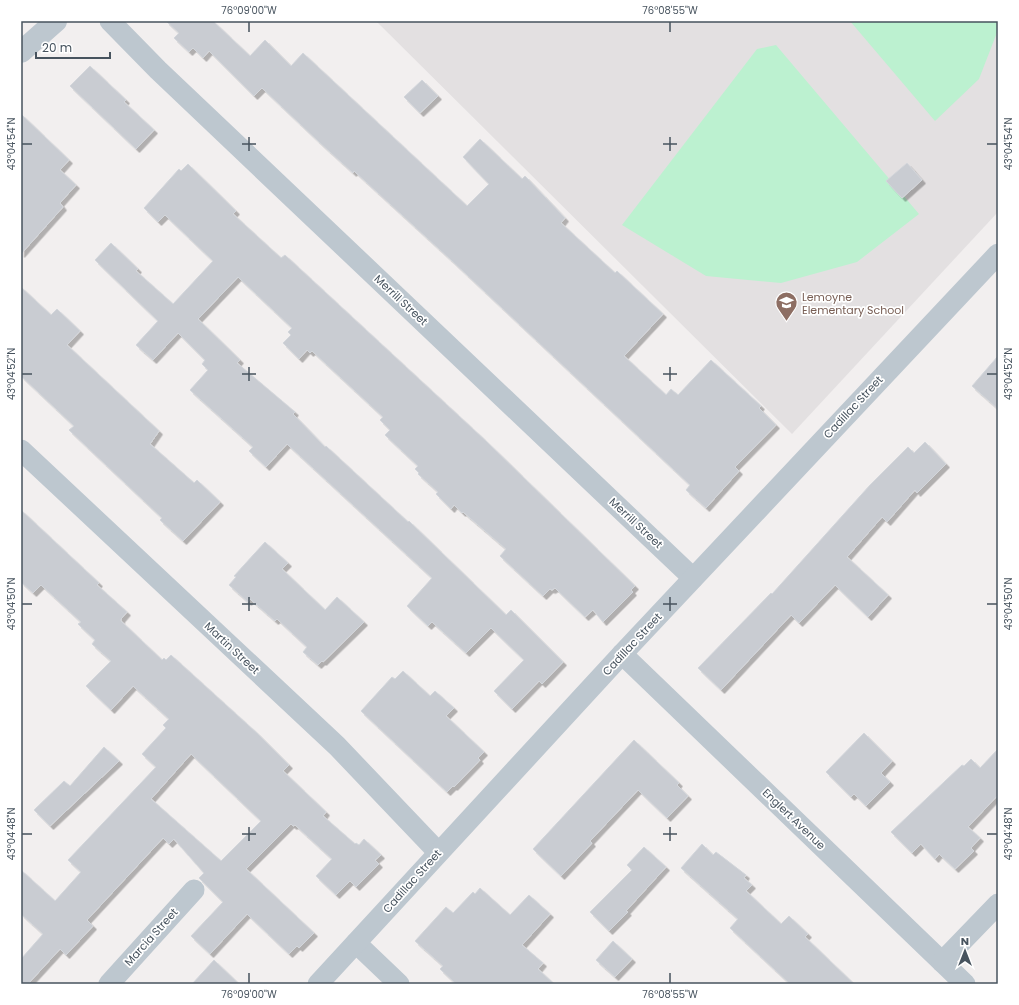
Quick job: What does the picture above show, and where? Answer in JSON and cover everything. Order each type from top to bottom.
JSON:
[{"type":"street","points":[[21,52],[56,21]]},
{"type":"street","name":"Merrill Street","points":[[110,21],[158,70],[694,578]]},
{"type":"street","name":"Cadillac Street","points":[[318,984],[622,654],[998,254]]},
{"type":"street","name":"Martin Street","points":[[21,450],[337,746],[438,852]]},
{"type":"street","name":"Englert Avenue","points":[[622,654],[965,984]]},
{"type":"street","name":"Marcia Street","points":[[109,984],[194,890]]},
{"type":"street","points":[[942,962],[998,904]]},
{"type":"street","points":[[356,943],[399,984]]},
{"type":"shaded area","name":"Lemoyne Elementary School","points":[[376,21],[998,21],[998,212],[792,434]]},
{"type":"green space","points":[[850,21],[998,21],[998,30],[979,79],[935,121]]},
{"type":"green space","points":[[776,45],[919,214],[857,262],[781,283],[706,276],[622,225],[757,49]]},
{"type":"building","points":[[166,21],[213,21],[250,56],[265,40],[291,66],[303,53],[467,206],[489,184],[463,157],[480,139],[522,179],[525,176],[565,218],[561,223],[615,273],[617,271],[663,314],[624,356],[666,395],[671,389],[678,395],[711,360],[761,406],[759,408],[776,425],[735,467],[739,471],[706,508],[686,490],[690,485],[451,260],[354,171],[353,173],[262,88],[254,96],[209,51],[203,58],[193,48],[189,52],[174,38],[179,33]]},
{"type":"building","points":[[90,66],[126,100],[124,102],[154,130],[136,149],[70,86]]},
{"type":"building","points":[[422,80],[438,96],[420,113],[404,97]]},
{"type":"building","points":[[21,114],[69,160],[60,170],[76,185],[60,203],[63,207],[21,254]]},
{"type":"building","points":[[907,163],[922,180],[902,198],[886,181]]},
{"type":"building","points":[[188,164],[236,211],[233,214],[281,258],[285,255],[486,441],[635,586],[631,590],[633,592],[603,622],[593,610],[585,617],[555,588],[552,590],[550,589],[543,596],[500,556],[506,549],[454,505],[451,509],[436,494],[438,492],[418,474],[419,473],[415,469],[418,466],[385,435],[390,430],[380,420],[383,417],[312,351],[310,353],[307,350],[299,359],[283,343],[291,335],[288,332],[292,328],[238,277],[198,319],[240,360],[237,363],[295,412],[293,414],[325,447],[326,446],[408,522],[409,521],[506,615],[511,610],[563,662],[542,684],[539,681],[512,709],[494,691],[524,660],[491,628],[466,653],[432,622],[428,626],[407,606],[432,578],[287,444],[266,467],[249,451],[253,447],[190,390],[208,370],[202,364],[205,360],[178,333],[153,360],[136,345],[158,321],[95,260],[111,243],[138,269],[136,271],[173,304],[213,261],[165,215],[158,222],[144,208],[179,169],[181,171]]},
{"type":"building","points":[[21,287],[51,315],[57,309],[80,331],[67,345],[159,431],[150,444],[194,483],[197,480],[220,502],[183,541],[160,520],[162,518],[69,430],[74,426],[21,376]]},
{"type":"building","points":[[998,356],[998,409],[972,386]]},
{"type":"building","points":[[925,442],[946,464],[917,493],[915,490],[887,522],[882,517],[847,557],[888,595],[868,617],[835,585],[799,623],[791,615],[721,690],[698,668],[771,593],[772,594],[870,485],[908,447],[914,453]]},
{"type":"building","points":[[21,510],[99,583],[97,585],[127,612],[121,621],[162,660],[164,658],[166,660],[171,655],[258,734],[289,765],[283,771],[326,812],[323,816],[355,844],[356,843],[359,845],[364,839],[381,855],[375,860],[379,864],[356,887],[350,881],[336,895],[316,876],[332,859],[295,825],[293,826],[291,824],[246,869],[314,933],[299,948],[297,946],[289,954],[247,914],[210,954],[191,936],[223,902],[199,878],[204,873],[174,839],[169,844],[163,838],[87,920],[93,926],[66,955],[60,949],[28,984],[21,984],[21,959],[43,934],[21,914],[21,870],[55,901],[81,872],[68,860],[156,767],[142,754],[166,728],[163,725],[169,719],[133,686],[111,710],[86,686],[111,661],[92,644],[95,640],[78,624],[81,622],[41,585],[33,593],[21,582]],"holes":[[[191,754],[261,821],[221,861],[151,799]]]},
{"type":"building","points":[[265,542],[288,563],[282,569],[325,610],[337,597],[364,622],[323,662],[322,661],[318,665],[303,652],[307,647],[277,619],[275,621],[250,599],[248,602],[229,585],[236,577],[234,576]]},
{"type":"building","points":[[403,671],[430,696],[435,691],[454,708],[446,716],[484,752],[478,758],[480,760],[454,787],[453,786],[447,792],[361,711],[392,677],[395,679]]},
{"type":"building","points":[[864,733],[892,761],[881,773],[890,782],[866,806],[854,794],[851,797],[826,772]]},
{"type":"building","points":[[634,740],[679,783],[677,785],[688,796],[667,818],[638,790],[590,841],[592,843],[561,876],[533,849]]},
{"type":"building","points":[[104,747],[119,761],[50,826],[34,810],[64,781],[70,786]]},
{"type":"building","points":[[998,749],[998,795],[968,827],[980,838],[971,848],[974,851],[955,869],[939,854],[935,859],[921,844],[912,853],[891,832],[962,765],[964,766],[971,759],[980,768]]},
{"type":"building","points":[[702,844],[713,855],[716,852],[746,875],[744,878],[752,885],[746,891],[781,924],[789,916],[808,934],[805,937],[854,984],[790,984],[730,928],[738,919],[681,868]]},
{"type":"building","points":[[644,847],[666,867],[626,911],[628,912],[609,931],[590,912],[632,870],[627,865]]},
{"type":"building","points":[[480,888],[510,915],[529,895],[550,914],[522,945],[543,963],[538,969],[554,984],[456,984],[440,969],[443,966],[415,941],[446,907],[453,913],[473,892],[475,894]]},
{"type":"building","points":[[613,941],[632,959],[615,977],[596,960]]},
{"type":"building","points":[[214,960],[239,984],[192,984]]},
{"type":"place","name":"Lemoyne Elementary School","points":[[787,322]]}]
